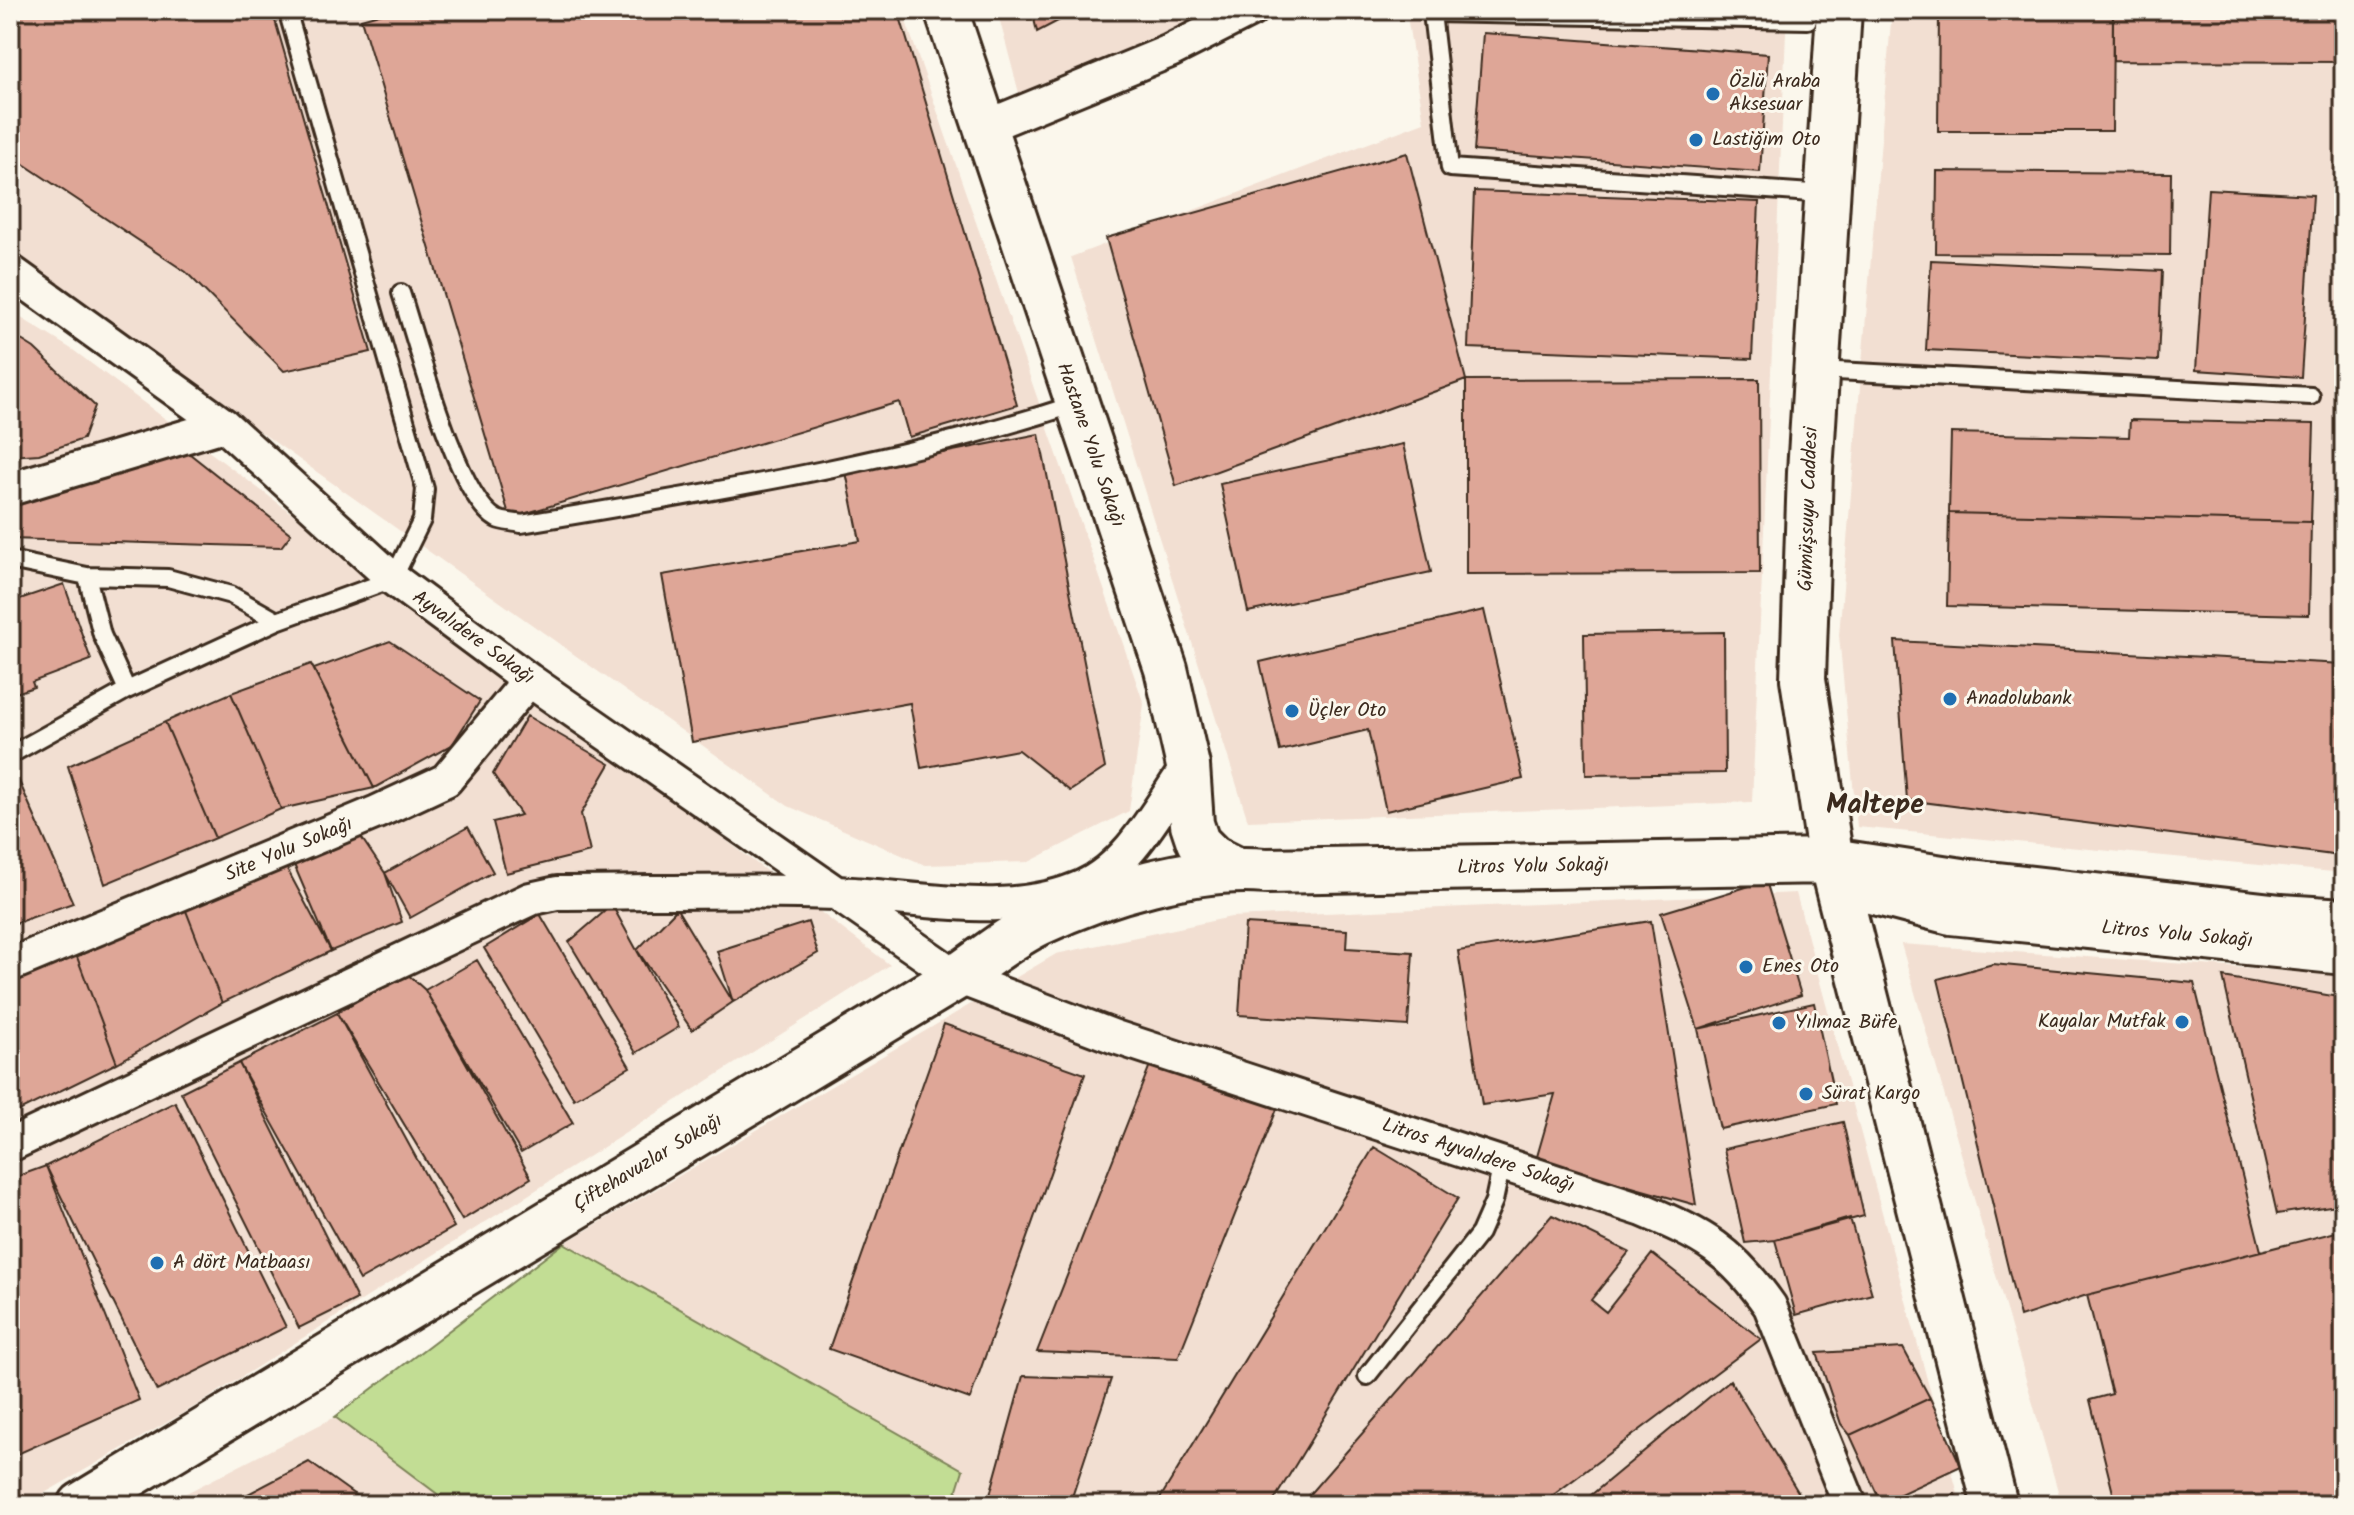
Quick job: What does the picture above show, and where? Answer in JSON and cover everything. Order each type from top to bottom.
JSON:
[{"type":"main road","name":"Gümüşsuyu Caddesi","points":[[1826,13],[1845,59],[1827,175],[1815,370],[1803,679],[1831,861],[1995,1505]]},
{"type":"main road","name":"Litros Yolu Sokağı","points":[[1235,868],[1266,871],[1831,861],[1962,881],[2281,917],[2344,921]]},
{"type":"main road","name":"Litros Yolu Sokağı","points":[[1831,861],[1863,889],[1951,912],[2344,952]]},
{"type":"main road","name":"Çiftehavuzlar Sokağı","points":[[81,1505],[957,977],[1037,924],[1093,900],[1235,868]]},
{"type":"street","name":"Hastane Yolu Sokağı","points":[[946,10],[1166,669],[1188,766],[1192,824],[1198,842],[1213,857],[1235,868]]},
{"type":"street","points":[[985,127],[1170,51],[1251,10]]},
{"type":"street","name":"Ayvalıdere Sokağı","points":[[10,271],[224,425],[393,579],[529,680],[957,977]]},
{"type":"street","points":[[10,489],[224,425]]},
{"type":"street","name":"Site Yolu Sokağı","points":[[10,965],[377,812],[446,780],[529,680]]},
{"type":"street","points":[[10,1145],[530,899],[557,893],[834,893],[1023,903],[1083,887],[1124,856],[1188,766]]},
{"type":"street","points":[[989,903],[997,913],[1001,930],[998,949]]},
{"type":"street","name":"Litros Ayvalıdere Sokağı","points":[[957,977],[1115,1037],[1643,1210],[1723,1250],[1750,1277],[1770,1306],[1850,1505]]},
{"type":"lane","points":[[10,755],[127,690],[277,621],[393,579],[422,520],[425,489],[287,10]]},
{"type":"lane","points":[[1826,13],[1432,13],[1450,168],[1827,175]]},
{"type":"lane","points":[[401,293],[450,443],[473,494],[496,519],[521,524],[791,479],[975,437],[1076,404]]},
{"type":"lane","points":[[1815,370],[2311,396]]},
{"type":"lane","points":[[10,560],[87,576],[168,578],[231,595],[277,621]]},
{"type":"lane","points":[[87,576],[102,635],[127,690]]},
{"type":"lane","points":[[1367,1376],[1480,1233],[1494,1201],[1502,1163]]},
{"type":"shaded area","points":[[10,10],[902,10],[1144,704],[1129,811],[1029,862],[925,865],[788,806],[22,263],[10,254]]},
{"type":"shaded area","points":[[997,10],[1292,10],[1029,131]]},
{"type":"shaded area","points":[[1406,10],[1787,10],[1752,802],[1248,821],[1071,257],[1424,122]]},
{"type":"shaded area","points":[[1892,10],[2344,10],[2344,873],[1857,827],[1839,635]]},
{"type":"shaded area","points":[[10,311],[73,350],[538,697],[890,965],[199,1404],[24,1505],[10,1505]]},
{"type":"shaded area","points":[[1796,893],[1961,1505],[952,1505],[962,1470],[565,1243],[1056,954],[1231,917]]},
{"type":"shaded area","points":[[1901,944],[2344,975],[2344,1505],[2062,1505]]},
{"type":"shaded area","points":[[335,1417],[452,1505],[163,1505]]},
{"type":"green space","points":[[564,1243],[963,1470],[952,1505],[452,1505],[335,1417]]},
{"type":"building","points":[[10,10],[272,10],[371,352],[284,371],[186,272],[10,155]]},
{"type":"building","points":[[393,10],[898,10],[1017,405],[909,437],[899,402],[510,518],[361,19]]},
{"type":"building","points":[[1032,10],[1079,10],[1037,32]]},
{"type":"building","points":[[1939,10],[2113,10],[2112,131],[1938,131]]},
{"type":"building","points":[[2113,10],[2344,10],[2344,62],[2113,61]]},
{"type":"building","points":[[1483,33],[1768,54],[1760,172],[1474,151]]},
{"type":"building","points":[[1407,153],[1466,380],[1176,486],[1106,238]]},
{"type":"building","points":[[1937,171],[2171,173],[2170,255],[1936,253]]},
{"type":"building","points":[[2208,189],[2313,195],[2301,377],[2196,370]]},
{"type":"building","points":[[1474,191],[1759,202],[1752,359],[1468,348]]},
{"type":"building","points":[[1931,260],[2162,271],[2158,361],[1926,350]]},
{"type":"building","points":[[10,333],[34,348],[95,406],[83,439],[39,454],[10,456]]},
{"type":"building","points":[[1759,379],[1760,573],[1466,574],[1466,380]]},
{"type":"building","points":[[2130,420],[2314,424],[2311,522],[1949,513],[1951,433],[2129,437]]},
{"type":"building","points":[[1039,434],[1105,768],[1070,791],[1018,750],[921,768],[910,703],[692,742],[662,575],[860,541],[846,472]]},
{"type":"building","points":[[1403,444],[1431,572],[1248,612],[1220,484]]},
{"type":"building","points":[[185,450],[291,534],[281,547],[10,539],[10,496]]},
{"type":"building","points":[[1949,513],[2311,522],[2309,615],[1947,606]]},
{"type":"building","points":[[64,584],[91,660],[32,682],[34,687],[10,695],[10,591],[14,601]]},
{"type":"building","points":[[1484,610],[1523,779],[1386,811],[1368,730],[1280,751],[1260,662]]},
{"type":"building","points":[[1724,632],[1725,773],[1586,775],[1584,634]]},
{"type":"building","points":[[390,641],[480,701],[452,745],[374,788],[314,669]]},
{"type":"building","points":[[1895,641],[2343,664],[2333,855],[1907,800]]},
{"type":"building","points":[[311,664],[374,788],[281,809],[231,693]]},
{"type":"building","points":[[231,693],[281,809],[215,838],[165,722]]},
{"type":"building","points":[[527,716],[610,764],[581,814],[590,852],[506,873],[493,822],[521,815],[493,774]]},
{"type":"building","points":[[165,722],[215,838],[105,884],[68,766]]},
{"type":"building","points":[[18,779],[73,903],[10,925],[10,782]]},
{"type":"building","points":[[468,827],[493,872],[410,918],[385,873]]},
{"type":"building","points":[[359,834],[385,873],[402,922],[331,951],[292,860]]},
{"type":"building","points":[[285,865],[331,951],[222,1003],[183,903]]},
{"type":"building","points":[[1766,881],[1801,995],[1698,1029],[1661,913]]},
{"type":"building","points":[[183,903],[222,1003],[117,1063],[74,949]]},
{"type":"building","points":[[612,905],[679,1027],[636,1053],[569,942]]},
{"type":"building","points":[[677,909],[733,1002],[692,1030],[637,950]]},
{"type":"building","points":[[540,914],[630,1067],[574,1099],[484,948]]},
{"type":"building","points":[[1651,921],[1696,1205],[1536,1160],[1555,1094],[1482,1105],[1458,951]]},
{"type":"building","points":[[808,922],[818,953],[733,1002],[717,951]]},
{"type":"building","points":[[1245,924],[1347,930],[1346,948],[1413,952],[1408,1026],[1239,1015]]},
{"type":"building","points":[[74,949],[117,1063],[17,1112],[10,1097],[10,976]]},
{"type":"building","points":[[477,960],[573,1123],[521,1153],[425,990]]},
{"type":"building","points":[[1993,964],[2194,983],[2261,1251],[2087,1295],[2020,1317],[1938,979]]},
{"type":"building","points":[[405,972],[425,990],[531,1178],[462,1220],[337,1013]]},
{"type":"building","points":[[2223,977],[2344,998],[2344,1204],[2277,1214]]},
{"type":"building","points":[[1814,1003],[1836,1104],[1720,1129],[1698,1029]]},
{"type":"building","points":[[337,1013],[454,1227],[360,1280],[239,1063]]},
{"type":"building","points":[[944,1024],[1085,1074],[970,1399],[829,1349]]},
{"type":"building","points":[[1152,1060],[1277,1109],[1178,1358],[1037,1352]]},
{"type":"building","points":[[239,1063],[357,1299],[299,1328],[181,1092]]},
{"type":"building","points":[[175,1102],[286,1327],[157,1391],[46,1166]]},
{"type":"building","points":[[1843,1122],[1864,1216],[1775,1240],[1745,1243],[1724,1149]]},
{"type":"building","points":[[1374,1147],[1458,1198],[1271,1505],[1156,1505]]},
{"type":"building","points":[[46,1166],[139,1400],[13,1456],[10,1448],[10,1179]]},
{"type":"building","points":[[1552,1215],[1629,1252],[1591,1300],[1606,1312],[1652,1254],[1761,1339],[1540,1505],[1300,1505]]},
{"type":"building","points":[[1850,1218],[1872,1294],[1796,1315],[1775,1240]]},
{"type":"building","points":[[2344,1230],[2344,1505],[2116,1505],[2090,1400],[2112,1394],[2087,1295]]},
{"type":"building","points":[[1903,1348],[1930,1398],[1850,1435],[1841,1424],[1817,1353]]},
{"type":"building","points":[[1023,1376],[1111,1379],[1071,1500],[988,1502]]},
{"type":"building","points":[[1730,1380],[1806,1505],[1579,1505]]},
{"type":"building","points":[[1930,1398],[1961,1466],[1881,1503],[1850,1435]]},
{"type":"building","points":[[309,1462],[369,1505],[227,1505]]},
{"type":"building","points":[[1955,1494],[1959,1505],[1930,1505]]},
{"type":"place","name":"Özlü Araba Aksesuar","points":[[1713,94]]},
{"type":"place","name":"Lastiğim Oto","points":[[1696,140]]},
{"type":"place","name":"Anadolubank","points":[[1950,699]]},
{"type":"place","name":"Üçler Oto","points":[[1292,711]]},
{"type":"place","name":"Enes Oto","points":[[1746,967]]},
{"type":"place","name":"Kayalar Mutfak","points":[[2182,1022]]},
{"type":"place","name":"Yılmaz Büfe","points":[[1779,1023]]},
{"type":"place","name":"Sürat Kargo","points":[[1806,1094]]},
{"type":"place","name":"A dört Matbaası","points":[[157,1263]]},
{"type":"district","name":"Maltepe","points":[[1875,805]]}]
